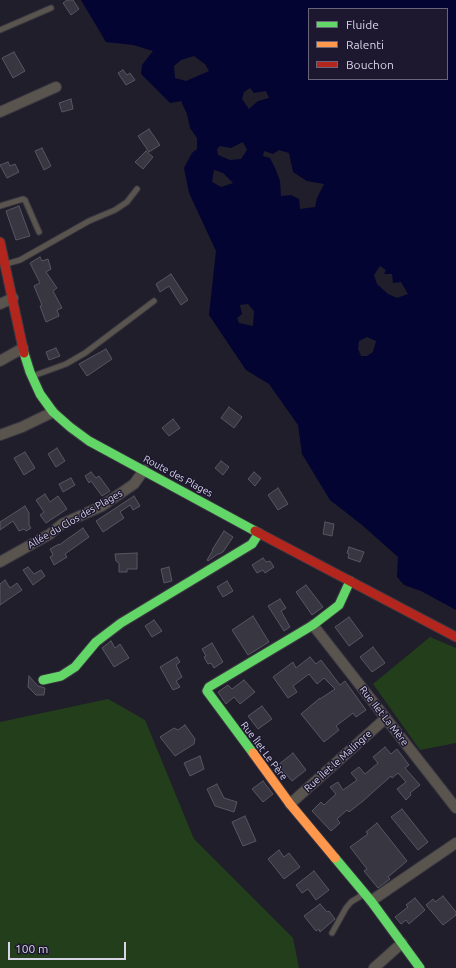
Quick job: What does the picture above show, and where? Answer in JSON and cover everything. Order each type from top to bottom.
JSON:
[{"type":"street","points":[[0,112],[56,88]]},
{"type":"street","name":"Route des Plages","points":[[0,242],[23,348],[32,377],[40,394],[52,412],[89,441],[456,637]]},
{"type":"street","points":[[0,304],[13,298]]},
{"type":"street","points":[[0,361],[23,348]]},
{"type":"street","points":[[0,435],[22,427],[52,412]]},
{"type":"street","name":"Allée du Clos des Plages","points":[[0,562],[50,534],[62,524],[102,506],[134,484],[144,470]]},
{"type":"street","points":[[43,680],[61,676],[75,667],[96,642],[121,623],[252,544],[259,533]]},
{"type":"street","name":"Rue Îlet Le Père","points":[[350,581],[339,606],[313,624],[208,687],[207,691],[290,804],[368,897],[420,968]]},
{"type":"street","name":"Rue Ilet La Mère","points":[[313,624],[456,808]]},
{"type":"street","name":"Rue Îlet le Malingre","points":[[290,804],[386,718]]},
{"type":"street","points":[[368,897],[456,843]]},
{"type":"street","points":[[374,968],[402,943]]},
{"type":"lane","points":[[0,30],[51,8]]},
{"type":"lane","points":[[5,264],[20,260],[89,221],[115,210],[127,202],[137,189]]},
{"type":"lane","points":[[0,206],[23,199],[26,200],[39,232]]},
{"type":"lane","points":[[32,377],[66,364],[79,357],[154,301]]},
{"type":"lane","points":[[332,933],[351,902],[368,897]]},
{"type":"green space","points":[[430,637],[456,648],[456,743],[420,750],[373,684]]},
{"type":"green space","points":[[108,699],[145,720],[194,839],[293,938],[299,968],[0,968],[0,722]]},
{"type":"shaded area","points":[[81,0],[456,0],[456,610],[421,591],[404,585],[397,577],[398,557],[362,525],[330,500],[302,454],[298,425],[269,384],[246,370],[209,315],[216,251],[189,193],[184,168],[192,153],[197,149],[197,138],[190,128],[187,114],[181,101],[170,103],[141,74],[142,65],[153,51],[133,45],[106,42]],"holes":[[[194,56],[205,64],[209,71],[186,81],[175,78],[174,66],[181,60]],[[250,88],[254,93],[266,91],[269,98],[258,101],[249,109],[242,99],[244,92]],[[243,142],[247,150],[241,159],[230,160],[218,155],[217,149],[220,146],[231,148]],[[279,150],[289,153],[293,172],[307,181],[324,184],[317,198],[315,207],[300,209],[299,199],[291,195],[281,196],[280,181],[275,168],[270,158],[263,156],[264,151],[273,154]],[[214,170],[223,173],[233,183],[221,187],[212,182]],[[380,266],[386,270],[384,274],[392,274],[393,283],[401,282],[408,294],[397,298],[388,294],[377,284],[374,275]],[[248,304],[254,311],[253,326],[239,323],[237,318],[242,314],[240,305]],[[367,337],[376,341],[373,352],[367,356],[361,356],[358,349],[359,341]]]},
{"type":"building","points":[[67,0],[73,0],[79,9],[71,15],[63,3]]},
{"type":"building","points":[[14,52],[25,71],[13,78],[2,58]]},
{"type":"building","points":[[123,70],[127,75],[130,73],[135,80],[126,85],[118,73]]},
{"type":"building","points":[[71,99],[73,109],[62,112],[59,103]]},
{"type":"building","points":[[149,129],[160,145],[149,152],[138,136]]},
{"type":"building","points":[[42,148],[51,166],[44,170],[35,151]]},
{"type":"building","points":[[146,151],[153,157],[143,169],[135,162]]},
{"type":"building","points":[[8,162],[10,166],[15,164],[19,172],[7,178],[0,165]]},
{"type":"building","points":[[19,206],[30,236],[16,240],[6,211]]},
{"type":"building","points":[[40,257],[42,261],[48,259],[51,269],[46,272],[57,288],[53,291],[62,308],[57,310],[59,316],[46,322],[40,306],[42,305],[34,286],[40,283],[30,263]]},
{"type":"building","points":[[171,274],[188,300],[181,305],[169,286],[160,292],[156,284]]},
{"type":"building","points":[[56,348],[60,356],[49,360],[46,352]]},
{"type":"building","points":[[106,349],[112,359],[87,376],[79,364]]},
{"type":"building","points":[[229,407],[242,417],[234,428],[221,418]]},
{"type":"building","points":[[173,419],[180,428],[169,436],[162,428]]},
{"type":"building","points":[[57,448],[65,461],[56,467],[48,454]]},
{"type":"building","points":[[25,452],[35,468],[24,475],[14,458]]},
{"type":"building","points":[[221,461],[229,467],[223,475],[215,468]]},
{"type":"building","points":[[91,472],[96,478],[99,476],[110,491],[102,496],[91,481],[89,483],[85,476]]},
{"type":"building","points":[[254,472],[261,478],[255,486],[248,479]]},
{"type":"building","points":[[71,478],[75,485],[63,492],[59,484]]},
{"type":"building","points":[[278,488],[288,504],[278,510],[268,495]]},
{"type":"building","points":[[45,494],[50,502],[58,496],[67,509],[46,523],[40,515],[44,512],[36,500]]},
{"type":"building","points":[[134,496],[140,506],[133,510],[130,505],[120,512],[124,518],[103,532],[96,521]]},
{"type":"building","points":[[25,506],[29,513],[29,525],[31,528],[26,531],[24,529],[19,531],[13,521],[0,530],[0,522]]},
{"type":"building","points":[[325,522],[334,524],[332,536],[323,534]]},
{"type":"building","points":[[83,528],[89,537],[65,554],[67,557],[54,565],[50,557],[53,555],[50,549],[59,545]]},
{"type":"building","points":[[224,531],[233,537],[223,552],[208,561],[207,560],[212,550]]},
{"type":"building","points":[[349,547],[364,552],[360,562],[348,558],[349,554],[347,553]]},
{"type":"building","points":[[137,553],[137,569],[127,569],[127,572],[119,572],[119,563],[116,561],[115,554]]},
{"type":"building","points":[[263,558],[266,562],[270,561],[274,567],[265,573],[263,570],[257,573],[252,565]]},
{"type":"building","points":[[28,567],[34,574],[41,570],[45,576],[33,585],[23,570]]},
{"type":"building","points":[[169,567],[172,581],[164,583],[161,569]]},
{"type":"building","points":[[5,580],[10,588],[17,583],[22,590],[0,605],[0,584]]},
{"type":"building","points":[[227,581],[233,591],[223,597],[217,587]]},
{"type":"building","points":[[306,585],[323,607],[312,615],[296,592]]},
{"type":"building","points":[[280,599],[286,608],[281,611],[290,627],[284,631],[268,606]]},
{"type":"building","points":[[253,616],[269,642],[248,655],[232,630]]},
{"type":"building","points":[[349,617],[363,636],[349,646],[335,627]]},
{"type":"building","points":[[154,620],[162,631],[152,637],[145,626]]},
{"type":"building","points":[[111,641],[115,648],[120,644],[129,658],[114,667],[102,648]]},
{"type":"building","points":[[212,643],[223,662],[214,668],[211,663],[208,664],[202,649]]},
{"type":"building","points":[[373,647],[385,663],[372,672],[360,657]]},
{"type":"building","points":[[177,657],[180,662],[176,665],[182,677],[176,681],[180,687],[173,690],[160,667]]},
{"type":"building","points":[[310,657],[316,664],[321,660],[340,685],[345,681],[366,710],[356,717],[353,713],[336,726],[339,730],[324,742],[301,714],[320,698],[335,689],[324,678],[317,684],[309,674],[293,686],[297,692],[288,698],[273,677],[293,662],[296,668]]},
{"type":"building","points":[[29,676],[38,686],[45,688],[44,695],[36,695],[28,687]]},
{"type":"building","points":[[244,680],[255,692],[240,704],[234,697],[226,704],[218,692],[228,685],[232,689]]},
{"type":"building","points":[[262,706],[272,719],[258,729],[248,716]]},
{"type":"building","points":[[185,725],[195,739],[194,744],[175,756],[160,737],[174,728],[178,730]]},
{"type":"building","points":[[385,747],[391,754],[397,749],[409,765],[405,768],[420,785],[410,793],[411,795],[406,800],[397,789],[406,782],[398,773],[392,778],[391,776],[363,801],[349,812],[347,810],[337,819],[340,823],[331,831],[312,811],[321,802],[324,805],[336,794],[330,787],[338,782],[343,790],[357,780],[351,773],[359,767],[365,774],[378,763],[373,757]]},
{"type":"building","points":[[293,753],[306,770],[292,781],[278,765]]},
{"type":"building","points":[[200,756],[204,769],[190,776],[184,763]]},
{"type":"building","points":[[263,781],[273,794],[263,802],[252,789]]},
{"type":"building","points":[[217,784],[224,798],[237,802],[234,812],[215,806],[207,789]]},
{"type":"building","points":[[402,809],[428,842],[418,850],[391,817]]},
{"type":"building","points":[[245,816],[256,841],[243,846],[232,822]]},
{"type":"building","points":[[377,823],[407,861],[388,877],[390,879],[378,888],[364,871],[367,869],[350,847],[368,834],[366,832]]},
{"type":"building","points":[[279,850],[284,857],[289,853],[300,867],[284,879],[268,859]]},
{"type":"building","points":[[314,871],[329,890],[316,900],[308,889],[302,893],[296,885]]},
{"type":"building","points":[[443,896],[456,912],[456,915],[443,925],[426,905],[433,899],[435,902]]},
{"type":"building","points":[[415,898],[425,910],[409,924],[406,920],[401,924],[395,917],[408,907],[406,905]]},
{"type":"building","points":[[320,904],[327,912],[329,911],[335,919],[320,932],[319,929],[316,931],[304,916]]},
{"type":"traffic: fast","points":[[24,353],[30,372],[40,394],[53,412],[70,427],[89,441],[255,531]]},
{"type":"traffic: fast","points":[[43,680],[61,676],[75,667],[96,642],[121,623],[252,544],[259,533]]},
{"type":"traffic: fast","points":[[253,753],[207,691],[209,687],[313,625],[339,605],[350,581]]},
{"type":"traffic: fast","points":[[335,858],[371,901],[420,968]]},
{"type":"traffic: slow","points":[[253,753],[290,804],[335,858]]},
{"type":"traffic: jam","points":[[0,242],[24,353]]},
{"type":"traffic: jam","points":[[255,531],[456,637]]}]
